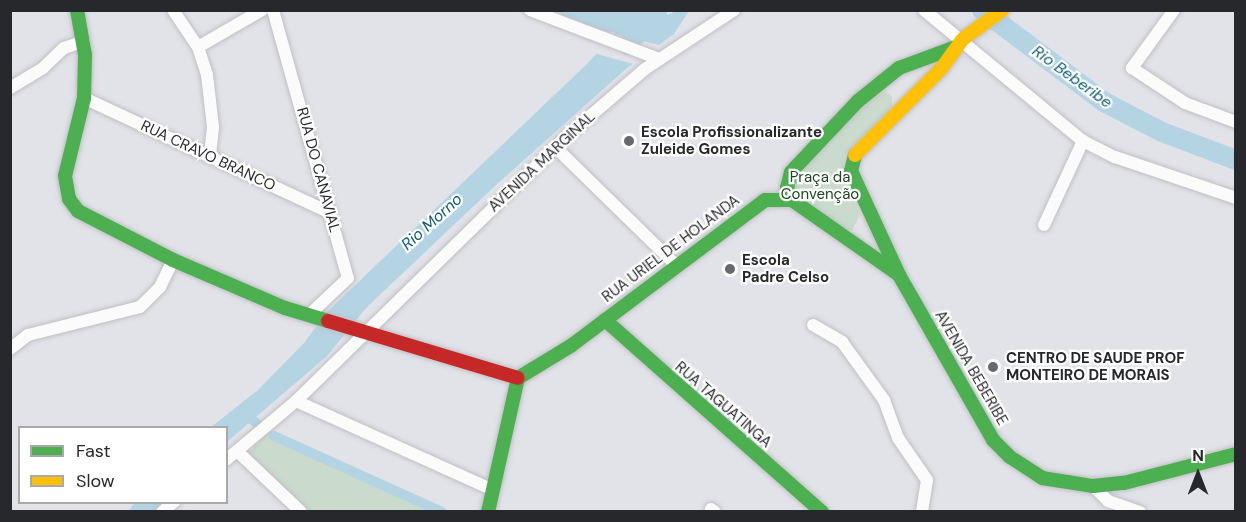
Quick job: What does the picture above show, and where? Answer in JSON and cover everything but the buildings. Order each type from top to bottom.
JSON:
[{"type":"main road","points":[[76,10],[84,40],[84,98],[66,168],[69,200],[98,224],[247,293],[314,317],[518,378],[488,512]]},
{"type":"main road","points":[[920,92],[960,43],[1002,10]]},
{"type":"main road","points":[[792,200],[787,188],[791,172],[858,101],[899,68],[960,43]]},
{"type":"main road","points":[[899,68],[915,70],[920,75],[920,92]]},
{"type":"main road","name":"AVENIDA BEBERIBE","points":[[920,92],[856,151],[851,171],[878,224],[899,275],[993,440],[1010,457],[1042,478],[1094,486],[1138,480],[1236,454]]},
{"type":"main road","name":"RUA URIEL DE HOLANDA","points":[[518,378],[605,320],[765,200],[792,200]]},
{"type":"main road","name":"AVENIDA BEBERIBE","points":[[792,200],[899,275]]},
{"type":"main road","points":[[849,242],[870,241],[878,224]]},
{"type":"main road","name":"RUA TAGUATINGA","points":[[605,320],[822,512]]},
{"type":"street","points":[[173,10],[198,47],[212,105],[210,157]]},
{"type":"street","points":[[198,47],[262,10]]},
{"type":"street","name":"RUA DO CANAVIAL","points":[[273,10],[348,278],[314,317]]},
{"type":"street","points":[[530,10],[603,41],[655,57]]},
{"type":"street","name":"AVENIDA MARGINAL","points":[[228,458],[296,401],[359,330],[655,57],[734,10]]},
{"type":"street","points":[[924,10],[960,43],[1083,141],[1115,157],[1236,198]]},
{"type":"street","points":[[1174,10],[1136,60],[1134,70],[1185,103],[1236,122]]},
{"type":"street","points":[[10,88],[43,68],[64,48],[84,40]]},
{"type":"street","name":"RUA CRAVO BRANCO","points":[[84,98],[331,213]]},
{"type":"street","points":[[1044,225],[1083,141]]},
{"type":"street","points":[[555,147],[677,266]]},
{"type":"street","points":[[10,349],[28,335],[140,307],[160,286],[173,260]]},
{"type":"street","points":[[813,325],[842,342],[884,400],[898,438],[927,480],[922,512]]},
{"type":"street","points":[[296,401],[493,490]]},
{"type":"street","points":[[237,451],[301,512]]},
{"type":"street","points":[[1094,486],[1108,501],[1140,512]]},
{"type":"green space","name":"Praça da Convenção","points":[[885,91],[892,96],[892,107],[844,156],[843,179],[860,214],[852,231],[818,214],[795,190],[797,175],[860,107]]},
{"type":"green space","points":[[267,429],[283,439],[447,511],[308,511],[249,453]]},
{"type":"water","points":[[676,11],[689,11],[674,34],[627,68],[497,184],[367,307],[327,356],[228,441],[228,426],[213,426],[258,390],[304,343],[327,312],[589,62],[618,29],[643,26]]},
{"type":"pier","points":[[613,34],[660,45],[637,65],[593,53]]},
{"type":"waterway","name":"Rio Beberibe","points":[[570,10],[590,20],[613,22],[657,13]]},
{"type":"waterway","name":"Rio Beberibe","points":[[982,10],[1104,102],[1162,132],[1236,160]]},
{"type":"waterway","name":"Rio Morno","points":[[628,45],[654,14]]},
{"type":"waterway","points":[[242,411],[260,426]]},
{"type":"waterway","points":[[274,436],[442,512]]},
{"type":"waterway","name":"Rio Morno","points":[[140,512],[152,504]]},
{"type":"traffic: fast","points":[[77,10],[85,55],[84,98],[65,176],[69,199],[78,211],[173,260],[285,308],[328,321]]},
{"type":"traffic: fast","points":[[792,200],[787,188],[791,172],[858,101],[899,68],[956,47]]},
{"type":"traffic: fast","points":[[855,155],[851,171],[899,275],[993,440],[1010,457],[1042,478],[1093,486],[1124,483],[1236,454]]},
{"type":"traffic: fast","points":[[488,512],[518,378],[572,345],[765,200],[792,200],[899,275]]},
{"type":"traffic: fast","points":[[605,320],[822,512]]},
{"type":"traffic: slow","points":[[855,155],[941,69],[963,39],[1002,10]]},
{"type":"traffic: jam","points":[[328,321],[518,378]]},
{"type":"place","name":"Escola Profissionalizante Zuleide Gomes","points":[[629,141]]},
{"type":"place","name":"Escola Padre Celso","points":[[730,269]]},
{"type":"place","name":"CENTRO DE SAUDE PROF MONTEIRO DE MORAIS","points":[[993,367]]}]
